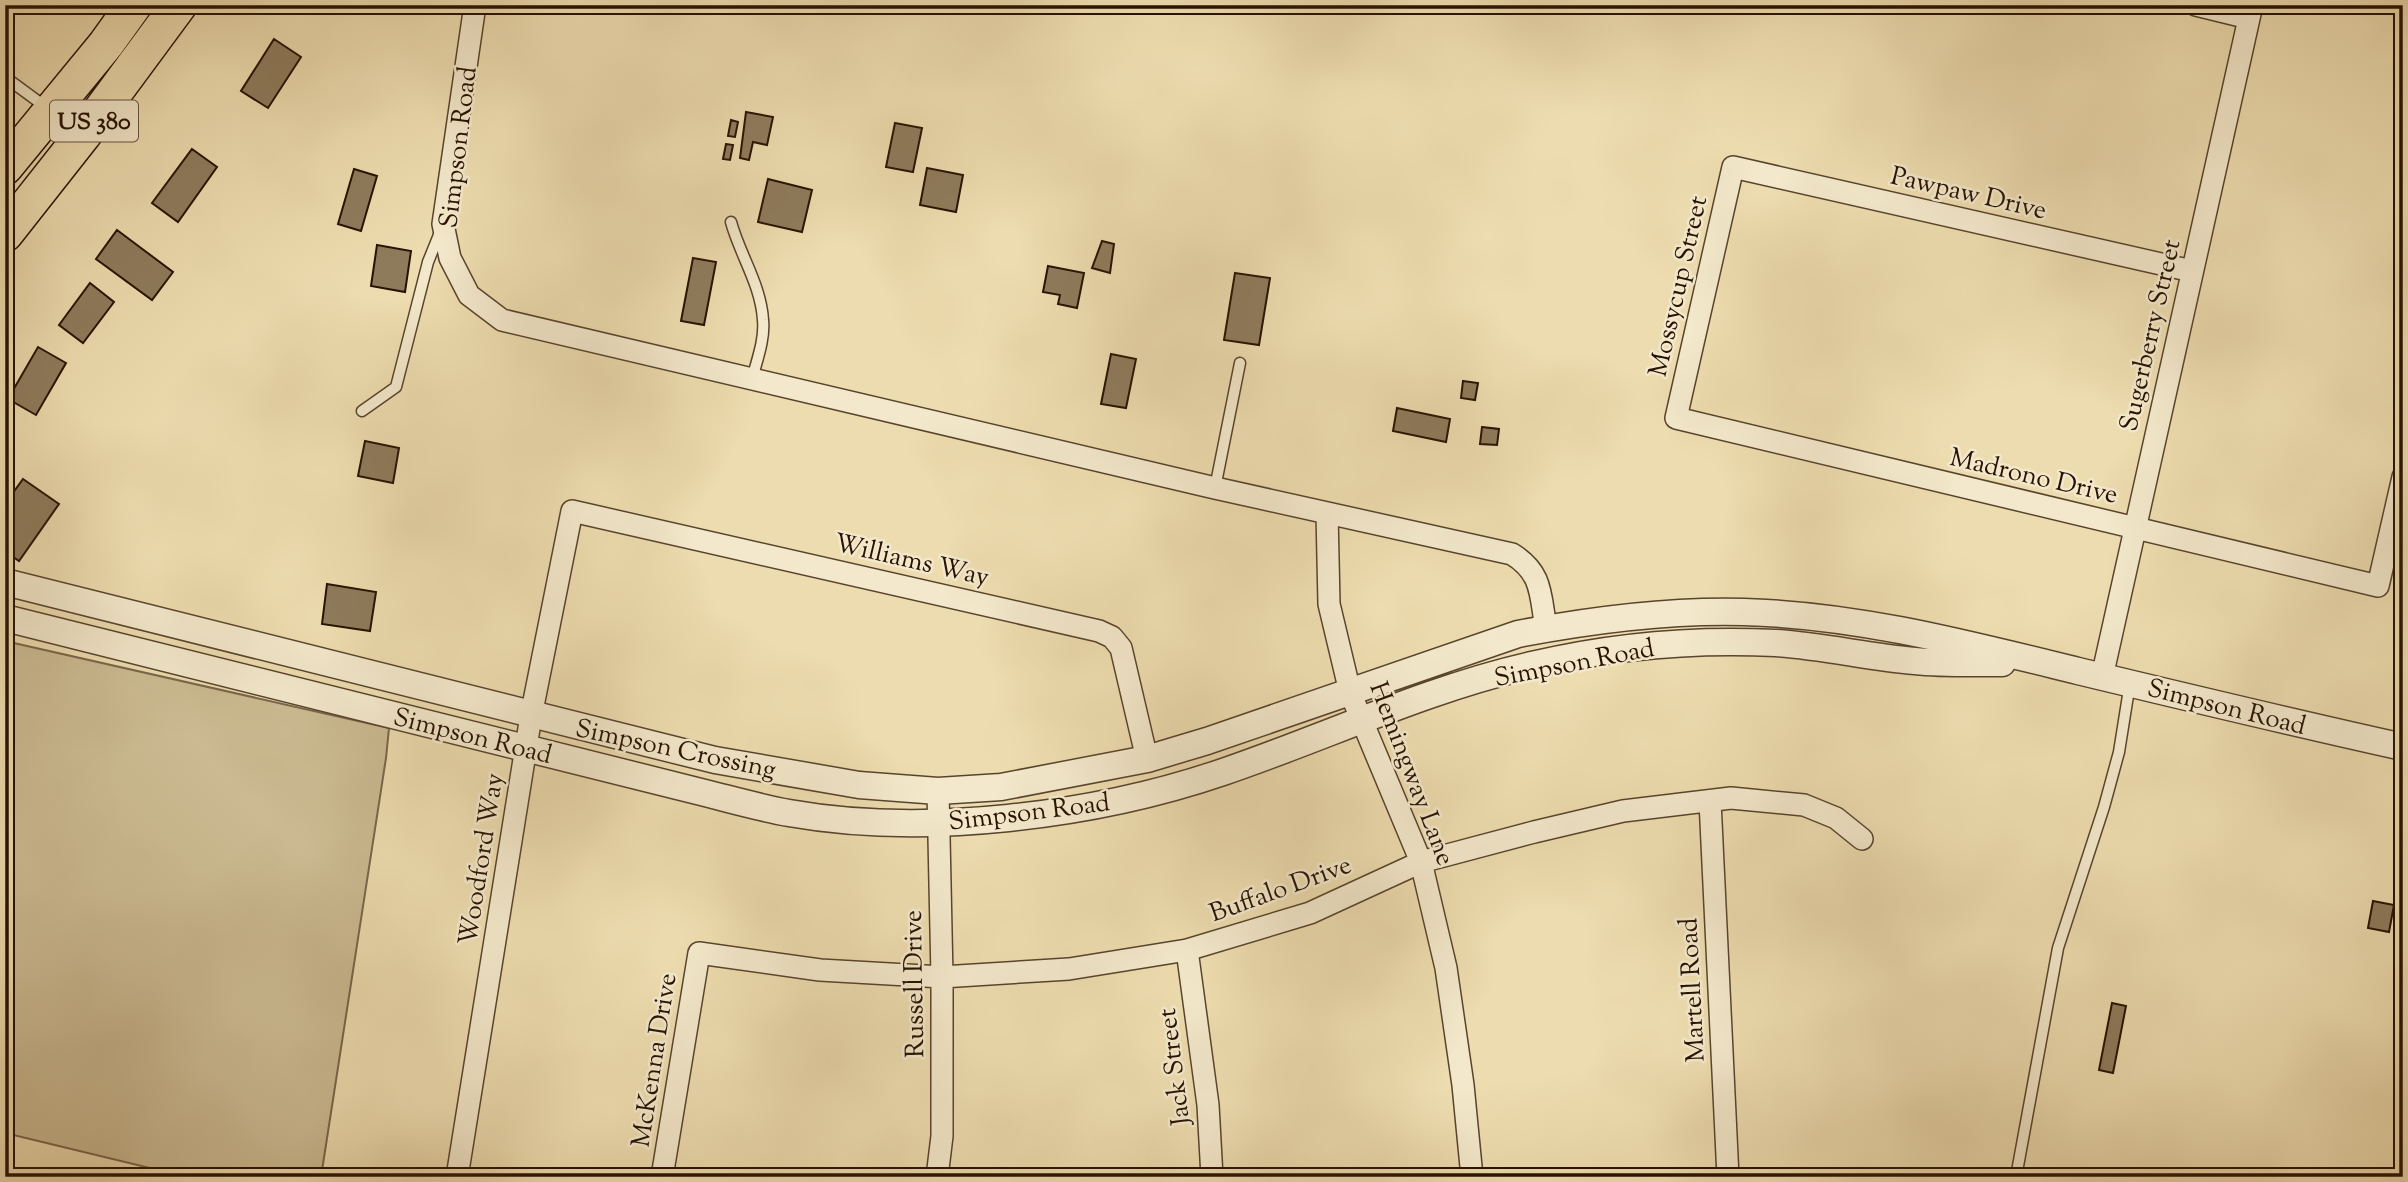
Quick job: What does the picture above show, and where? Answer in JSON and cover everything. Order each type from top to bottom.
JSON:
[{"type":"highway","name":"US 380","points":[[5,167],[106,44],[134,5]]},
{"type":"highway","name":"US 380","points":[[5,234],[83,135],[179,5]]},
{"type":"street","name":"Simpson Road","points":[[475,5],[443,224],[450,258],[469,295],[502,320],[1215,488],[1511,554],[1526,562],[1536,576],[1546,628]]},
{"type":"street","points":[[2196,5],[2251,11]]},
{"type":"street","name":"Sugerberry Street","points":[[2102,677],[2251,11]]},
{"type":"street","name":"Pawpaw Drive","points":[[1732,167],[2192,271]]},
{"type":"street","name":"Mossycup Street","points":[[1676,418],[1732,167]]},
{"type":"street","name":"Madrono Drive","points":[[1676,418],[2378,586],[2403,478]]},
{"type":"street","name":"Woodford Way","points":[[457,1177],[531,716],[572,511]]},
{"type":"street","name":"Williams Way","points":[[572,511],[1099,631],[1112,637],[1121,648],[1147,760]]},
{"type":"street","name":"Hemingway Lane","points":[[1327,513],[1329,604],[1350,692],[1422,862],[1446,968],[1463,1085],[1472,1177]]},
{"type":"street","name":"Simpson Crossing","points":[[5,582],[715,760],[859,785],[937,791],[1000,787],[1147,760],[1350,692]]},
{"type":"street","name":"Simpson Road","points":[[1350,692],[1518,634],[1546,628],[1668,614],[1744,612],[1838,619],[1921,633],[2403,747]]},
{"type":"street","name":"Simpson Road","points":[[5,618],[791,813],[866,821],[939,822],[1058,811],[1148,794],[1219,773],[1448,689],[1531,665],[1631,647],[1676,643],[1776,643],[1832,648],[1915,661],[2052,664]]},
{"type":"street","name":"Russell Drive","points":[[937,791],[942,976],[942,1136],[937,1177]]},
{"type":"street","name":"Buffalo Drive","points":[[699,953],[820,970],[942,976],[1069,969],[1187,950],[1310,913],[1422,862],[1534,832],[1623,811],[1731,798],[1804,805],[1836,818],[1862,839]]},
{"type":"street","name":"Martell Road","points":[[1710,801],[1728,1177]]},
{"type":"street","name":"Jack Street","points":[[1187,950],[1208,1105],[1212,1177]]},
{"type":"street","name":"McKenna Drive","points":[[662,1177],[699,953]]},
{"type":"lane","points":[[5,77],[83,135]]},
{"type":"lane","points":[[731,222],[759,297],[764,321],[752,379]]},
{"type":"lane","points":[[362,411],[396,387],[428,262],[443,224]]},
{"type":"lane","points":[[1215,488],[1241,363]]},
{"type":"lane","points":[[2015,1177],[2057,948],[2104,807],[2119,752],[2130,682]]},
{"type":"shaded area","points":[[5,641],[389,728],[321,1177],[187,1177],[5,1133]]},
{"type":"building","points":[[274,39],[301,57],[268,108],[241,91]]},
{"type":"building","points":[[746,112],[773,117],[767,145],[753,142],[749,160],[740,158]]},
{"type":"building","points":[[731,120],[738,122],[735,137],[728,136]]},
{"type":"building","points":[[895,123],[922,128],[913,172],[886,167]]},
{"type":"building","points":[[726,144],[733,145],[730,160],[723,159]]},
{"type":"building","points":[[192,149],[217,167],[178,222],[152,203]]},
{"type":"building","points":[[927,168],[963,175],[956,212],[920,205]]},
{"type":"building","points":[[354,169],[377,176],[361,231],[338,224]]},
{"type":"building","points":[[768,179],[812,190],[802,232],[758,222]]},
{"type":"building","points":[[117,230],[173,272],[152,300],[96,259]]},
{"type":"building","points":[[1102,241],[1114,244],[1110,273],[1092,268]]},
{"type":"building","points":[[377,245],[411,251],[405,292],[371,286]]},
{"type":"building","points":[[693,258],[716,262],[704,325],[681,321]]},
{"type":"building","points":[[1048,266],[1084,273],[1077,308],[1058,304],[1060,295],[1043,292]]},
{"type":"building","points":[[1235,273],[1270,278],[1259,345],[1224,340]]},
{"type":"building","points":[[90,283],[114,302],[83,343],[59,325]]},
{"type":"building","points":[[38,347],[66,363],[36,415],[8,399]]},
{"type":"building","points":[[1111,354],[1136,359],[1126,408],[1101,404]]},
{"type":"building","points":[[1463,381],[1478,383],[1475,400],[1461,398]]},
{"type":"building","points":[[1397,408],[1450,419],[1446,442],[1393,431]]},
{"type":"building","points":[[1482,427],[1499,429],[1497,445],[1480,444]]},
{"type":"building","points":[[365,441],[399,448],[393,483],[358,476]]},
{"type":"building","points":[[23,479],[59,504],[19,561],[5,551],[5,504]]},
{"type":"building","points":[[327,584],[376,592],[370,631],[322,624]]},
{"type":"building","points":[[2373,901],[2394,905],[2389,932],[2368,928]]},
{"type":"building","points":[[2112,1003],[2126,1006],[2113,1073],[2099,1070]]},
{"type":"building","points":[[125,1168],[172,1176],[123,1177]]}]
